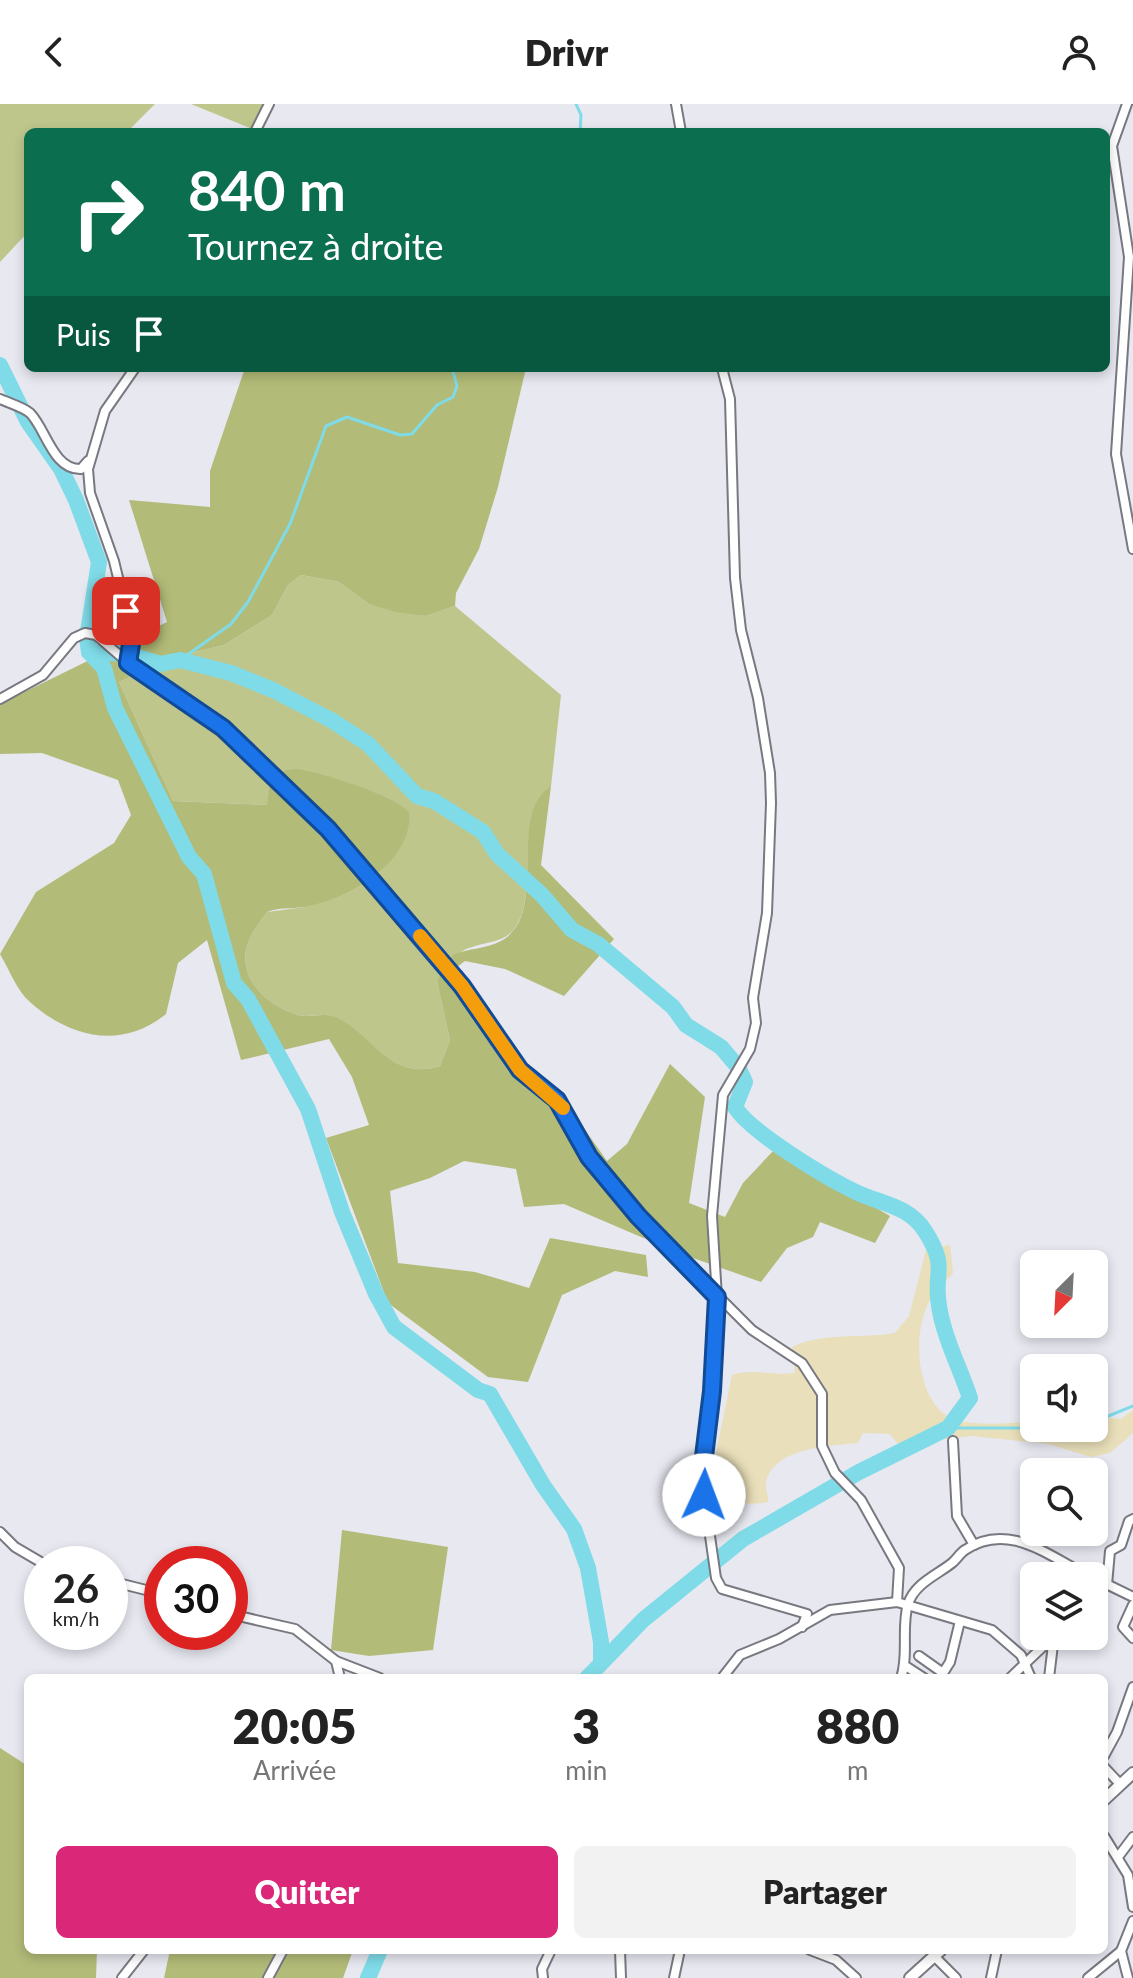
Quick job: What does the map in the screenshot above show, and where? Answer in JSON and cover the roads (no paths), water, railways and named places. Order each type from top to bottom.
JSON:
[{"type":"street","points":[[257,128],[269,104]]},
{"type":"street","points":[[676,104],[680,128]]},
{"type":"street","points":[[1127,104],[1112,146],[1129,257],[1116,454],[1133,549]]},
{"type":"street","points":[[128,663],[131,644],[126,611],[114,561],[90,493],[89,461],[105,411],[132,372]]},
{"type":"street","points":[[723,372],[730,399],[735,578],[741,630],[758,698],[770,773],[771,803],[767,913],[754,977],[756,1023],[750,1049],[723,1095],[712,1216],[717,1297],[712,1391],[702,1473],[703,1515],[716,1578],[727,1594],[807,1614],[802,1627]]},
{"type":"street","points":[[0,399],[29,412],[61,461],[73,469],[81,469],[89,461]]},
{"type":"street","points":[[0,699],[43,675],[74,638],[85,633],[96,635],[128,663],[223,728],[328,829],[462,986],[520,1070],[557,1100],[589,1157],[638,1216],[752,1330],[802,1363],[822,1394],[822,1446],[835,1473],[861,1500],[899,1568],[897,1602]]},
{"type":"street","points":[[953,1441],[957,1516],[974,1545]]},
{"type":"street","points":[[1108,1574],[1110,1551],[1121,1545],[1129,1521],[1133,1519]]},
{"type":"street","points":[[0,1532],[24,1552]]},
{"type":"street","points":[[902,1674],[908,1604],[937,1569],[950,1565],[974,1545],[1024,1541],[1063,1562]]},
{"type":"street","points":[[1108,1585],[1133,1597]]},
{"type":"street","points":[[725,1674],[740,1655],[842,1606],[897,1602],[992,1630],[1021,1655],[1029,1674]]},
{"type":"street","points":[[1133,1605],[1123,1627],[1133,1638]]},
{"type":"street","points":[[248,1618],[295,1629],[336,1661],[370,1674]]},
{"type":"street","points":[[919,1656],[943,1673],[950,1662],[960,1621]]},
{"type":"street","points":[[1013,1674],[1038,1650]]},
{"type":"street","points":[[1049,1674],[1052,1650]]},
{"type":"street","points":[[336,1661],[339,1674]]},
{"type":"street","points":[[904,1665],[918,1674]]},
{"type":"street","points":[[1108,1749],[1133,1687]]},
{"type":"street","points":[[1108,1771],[1120,1784]]},
{"type":"street","points":[[1108,1796],[1133,1773]]},
{"type":"street","points":[[1118,1857],[1133,1837]]},
{"type":"street","points":[[1108,1842],[1128,1875],[1133,1907]]},
{"type":"street","points":[[1088,1978],[1121,1951],[1133,1921]]},
{"type":"street","points":[[1121,1951],[1128,1978]]},
{"type":"street","points":[[122,1978],[141,1954]]},
{"type":"street","points":[[268,1978],[281,1954]]},
{"type":"street","points":[[543,1978],[542,1969],[549,1954]]},
{"type":"street","points":[[620,1954],[621,1978]]},
{"type":"street","points":[[674,1978],[679,1954]]},
{"type":"street","points":[[820,1954],[836,1960],[845,1972],[856,1978]]},
{"type":"street","points":[[836,1960],[838,1954]]},
{"type":"street","points":[[910,1978],[937,1954]]},
{"type":"street","points":[[939,1954],[956,1978]]},
{"type":"street","points":[[991,1978],[996,1954]]},
{"type":"waterway","points":[[576,104],[581,115],[580,128]]},
{"type":"waterway","points":[[0,365],[28,422],[61,469],[99,562],[87,638],[89,652],[104,668],[115,708],[189,857],[204,874],[234,983],[248,999],[308,1109],[342,1212],[376,1294],[394,1327],[478,1390],[490,1394],[543,1485],[574,1529],[588,1568],[601,1642],[601,1662]]},
{"type":"waterway","points":[[180,660],[231,624],[248,602],[290,524],[326,426],[347,417],[400,435],[412,434],[437,405],[453,397],[457,386],[453,372]]},
{"type":"waterway","points":[[89,652],[128,654],[160,664],[180,660],[231,673],[273,690],[331,720],[368,744],[417,796],[434,801],[483,832],[497,854],[542,895],[572,930],[598,944],[673,1007],[686,1025],[721,1047],[738,1067],[745,1082],[735,1107],[756,1129],[828,1177],[911,1216],[932,1244],[938,1262],[941,1318],[970,1398],[948,1428],[859,1472],[743,1539],[643,1620],[591,1674]]},
{"type":"waterway","points":[[1108,1416],[1133,1406]]},
{"type":"waterway","points":[[948,1428],[1020,1428]]},
{"type":"waterway","points":[[368,1978],[378,1954]]}]
